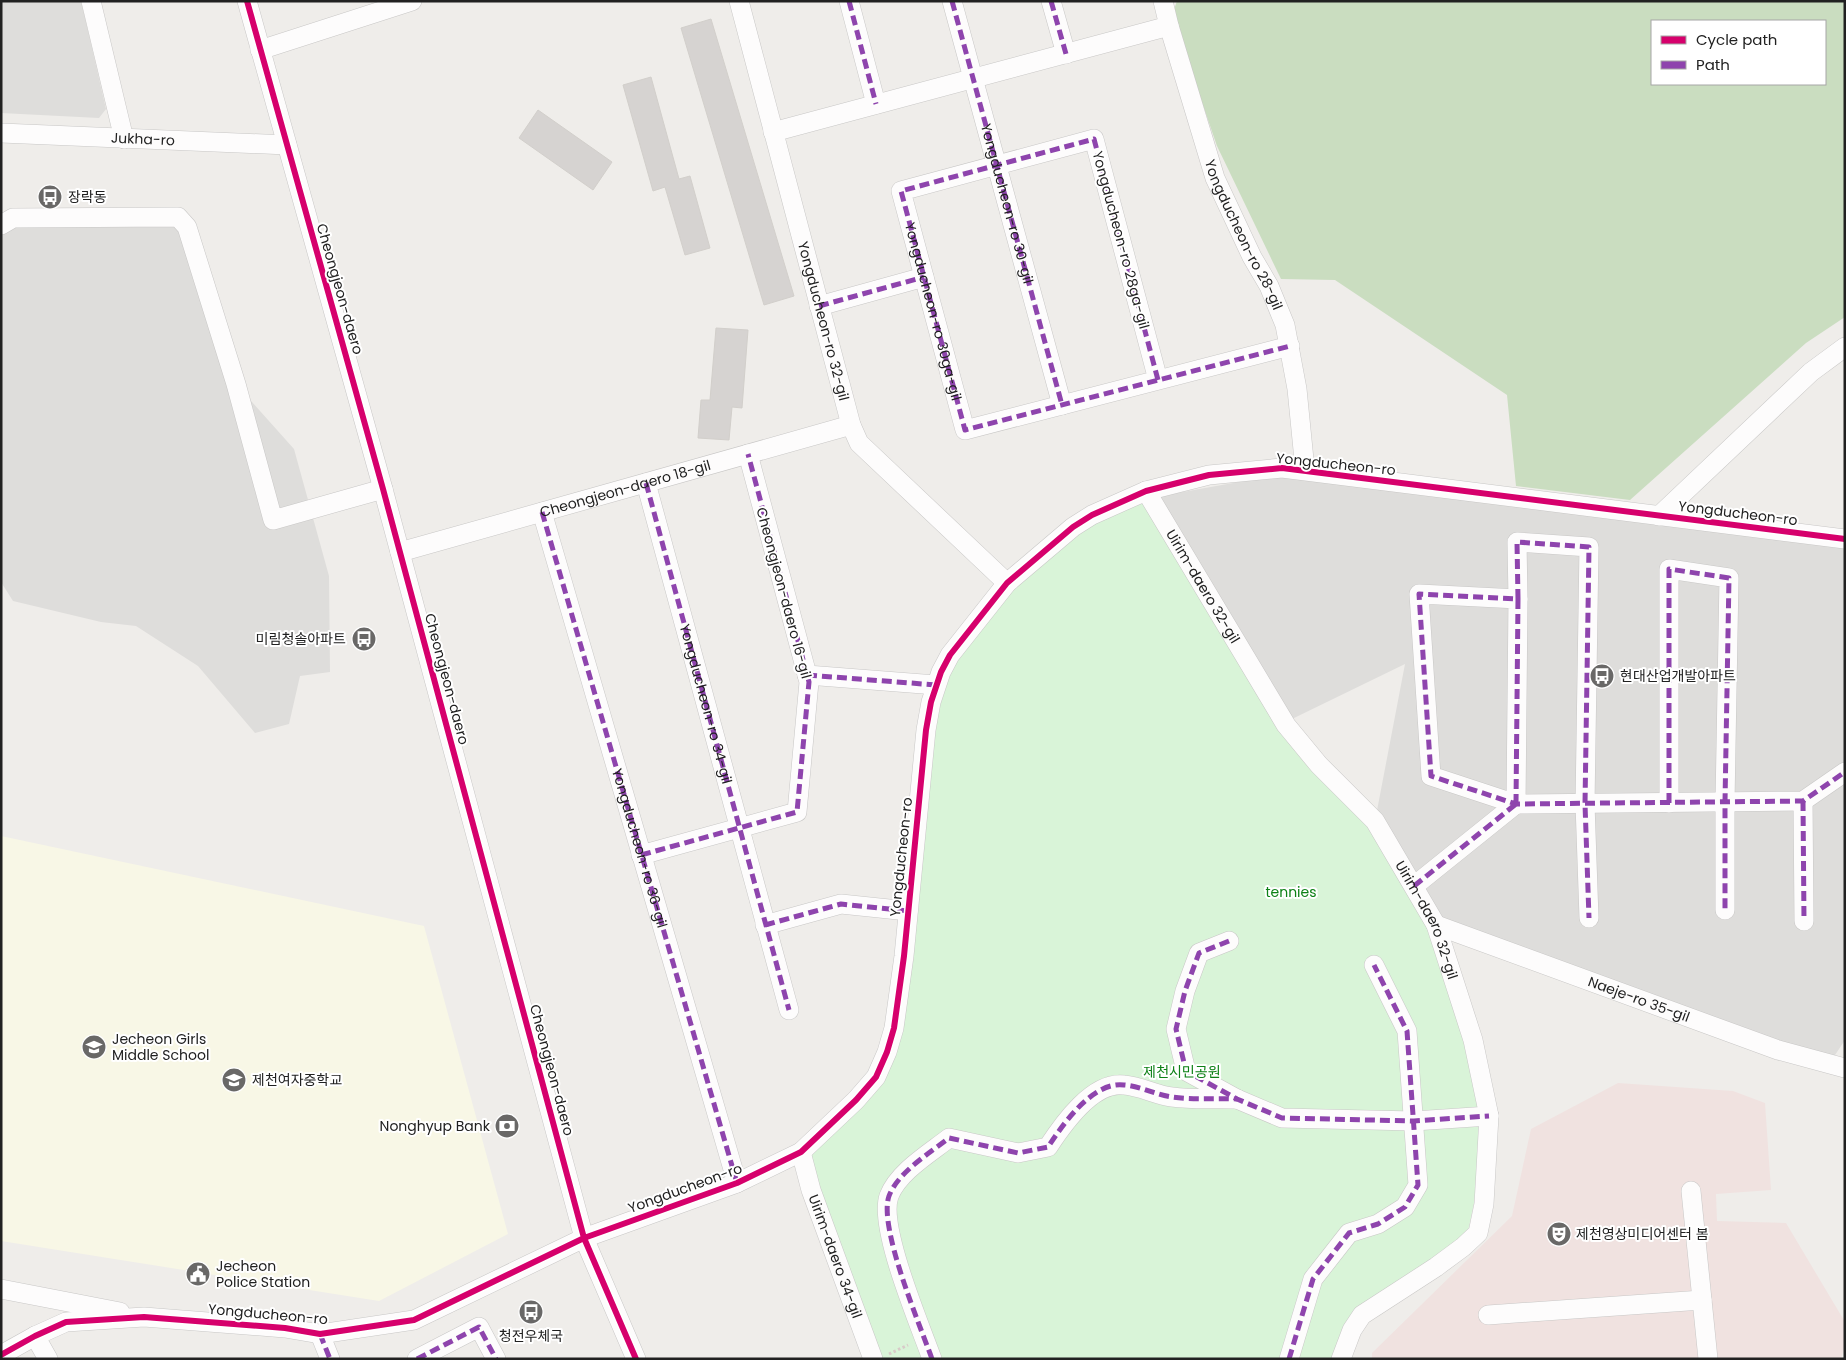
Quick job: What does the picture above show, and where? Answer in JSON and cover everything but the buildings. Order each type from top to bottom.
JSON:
[{"type":"street","points":[[91,1],[124,139]]},
{"type":"street","name":"Cheongjeon-daero","points":[[247,1],[383,489],[584,1238],[636,1359]]},
{"type":"street","points":[[260,50],[412,1]]},
{"type":"street","name":"Yongducheon-ro 32-gil","points":[[739,1],[851,425],[859,443],[1007,583]]},
{"type":"street","points":[[849,1],[876,104]]},
{"type":"street","name":"Yongducheon-ro 30-gil","points":[[952,1],[1062,405]]},
{"type":"street","points":[[1051,1],[1066,54]]},
{"type":"street","name":"Yongducheon-ro 28-gil","points":[[1163,1],[1214,178],[1281,312],[1290,346],[1297,389],[1305,470]]},
{"type":"street","points":[[773,132],[1169,26]]},
{"type":"street","name":"Jukha-ro","points":[[1,134],[287,145]]},
{"type":"street","name":"Yongducheon-ro 28ga-gil","points":[[997,166],[1094,139],[1158,380]]},
{"type":"street","name":"Yongducheon-ro 30ga-gil","points":[[997,166],[901,191],[965,430],[1062,405]]},
{"type":"street","points":[[1,225],[13,218],[178,217],[187,227],[219,328],[273,520],[383,489]]},
{"type":"street","points":[[819,306],[924,277]]},
{"type":"street","points":[[1062,405],[1290,346]]},
{"type":"street","points":[[1659,516],[1811,372],[1845,347]]},
{"type":"street","name":"Cheongjeon-daero 18-gil","points":[[400,552],[851,425]]},
{"type":"street","name":"Cheongjeon-daero 16-gil","points":[[641,855],[797,812],[809,682],[748,454]]},
{"type":"street","name":"Yongducheon-ro","points":[[1,1355],[35,1336],[66,1322],[144,1317],[284,1328],[320,1334],[414,1320],[584,1238],[737,1184],[801,1152],[856,1100],[876,1077],[887,1052],[894,1028],[904,956],[926,730],[936,685],[950,655],[1007,583],[1073,527],[1092,515],[1146,491],[1209,475],[1282,468],[1845,539]]},
{"type":"street","name":"Yongducheon-ro 34-gil","points":[[646,483],[789,1010]]},
{"type":"street","name":"Uirim-daero 32-gil","points":[[1146,491],[1286,725],[1319,765],[1376,821],[1436,925],[1473,1040],[1489,1116],[1484,1204],[1478,1233],[1436,1267],[1362,1315],[1352,1330],[1341,1359]]},
{"type":"street","name":"Yongducheon-ro 36-gil","points":[[542,512],[737,1184]]},
{"type":"street","points":[[1516,804],[1517,542],[1589,547],[1585,804],[1589,918]]},
{"type":"street","points":[[1668,803],[1669,569],[1729,578],[1725,910]]},
{"type":"street","points":[[1518,599],[1419,594],[1431,776],[1516,804],[1585,804],[1803,801],[1845,772]]},
{"type":"street","points":[[807,675],[936,685]]},
{"type":"street","points":[[1803,801],[1804,921]]},
{"type":"street","points":[[1414,886],[1516,804]]},
{"type":"street","points":[[765,925],[841,904],[908,910]]},
{"type":"street","name":"Naeje-ro 35-gil","points":[[1436,925],[1778,1050],[1845,1068]]},
{"type":"street","points":[[1230,941],[1199,953],[1185,991],[1176,1029],[1186,1071],[1237,1099],[1282,1118],[1414,1121],[1489,1116]]},
{"type":"street","points":[[1289,1359],[1314,1279],[1349,1233],[1378,1224],[1405,1207],[1418,1185],[1407,1031],[1374,965]]},
{"type":"street","points":[[932,1359],[895,1253],[887,1222],[889,1196],[904,1172],[950,1138],[1018,1153],[1048,1147],[1062,1125],[1094,1093],[1108,1085],[1123,1084],[1171,1097],[1237,1099]]},
{"type":"street","name":"Uirim-daero 34-gil","points":[[801,1152],[811,1190],[880,1357]]},
{"type":"street","points":[[1691,1191],[1708,1359]]},
{"type":"street","points":[[1,1289],[144,1317]]},
{"type":"street","points":[[1488,1315],[1702,1300]]},
{"type":"street","points":[[417,1359],[479,1327],[496,1359]]},
{"type":"street","points":[[320,1334],[330,1359]]},
{"type":"street","points":[[35,1336],[48,1359]]},
{"type":"path","points":[[880,1357],[924,1338]]},
{"type":"shaded area","points":[[1,1],[81,1],[106,109],[99,118],[1,113]]},
{"type":"shaded area","points":[[178,217],[236,384],[294,449],[329,576],[330,672],[300,676],[289,724],[255,733],[198,666],[136,626],[101,622],[13,601],[1,582],[1,225]]},
{"type":"shaded area","points":[[1305,470],[1845,544],[1845,1040],[1829,1064],[1436,925],[1375,821],[1405,664],[1292,719],[1155,497]]},
{"type":"shaded area","name":"제천여자중학교","points":[[1,836],[424,926],[508,1234],[379,1301],[1,1241]]},
{"type":"shaded area","points":[[1618,1083],[1733,1091],[1765,1103],[1771,1190],[1716,1194],[1717,1221],[1786,1223],[1845,1322],[1845,1345],[1841,1359],[1372,1359],[1372,1353],[1512,1216],[1531,1129]]},
{"type":"green space","points":[[1177,1],[1845,1],[1845,317],[1806,343],[1630,500],[1516,486],[1507,395],[1335,280],[1281,279],[1217,146],[1172,15]]},
{"type":"green space","name":"제천시민공원","points":[[1145,499],[1231,646],[1375,821],[1436,925],[1482,1116],[1474,1203],[1468,1231],[1426,1266],[1353,1315],[1336,1359],[879,1359],[820,1192],[809,1154],[860,1103],[901,1019],[914,957],[915,901],[932,733],[947,675],[1014,587],[1077,535],[1096,523]]},
{"type":"marked path","points":[[849,1],[876,104]]},
{"type":"marked path","points":[[952,1],[1062,405]]},
{"type":"marked path","points":[[1051,1],[1066,54]]},
{"type":"marked path","points":[[1158,380],[1094,139],[901,191],[965,430],[1290,346]]},
{"type":"marked path","points":[[819,306],[924,277]]},
{"type":"marked path","points":[[641,855],[797,812],[809,682],[748,454]]},
{"type":"marked path","points":[[646,483],[789,1010]]},
{"type":"marked path","points":[[542,512],[737,1183]]},
{"type":"marked path","points":[[1518,599],[1517,542],[1589,547],[1585,804],[1589,918]]},
{"type":"marked path","points":[[1669,803],[1669,569],[1729,578],[1725,910]]},
{"type":"marked path","points":[[1516,804],[1518,599],[1419,594],[1431,776],[1516,804],[1803,801],[1845,772]]},
{"type":"marked path","points":[[807,675],[936,685]]},
{"type":"marked path","points":[[1803,801],[1804,921]]},
{"type":"marked path","points":[[1414,886],[1516,804]]},
{"type":"marked path","points":[[765,925],[841,904],[908,911]]},
{"type":"marked path","points":[[1229,941],[1199,953],[1185,991],[1176,1029],[1186,1071],[1237,1099],[1282,1118],[1414,1121],[1489,1116]]},
{"type":"marked path","points":[[1289,1359],[1313,1279],[1349,1233],[1378,1224],[1405,1207],[1418,1185],[1407,1031],[1374,965]]},
{"type":"marked path","points":[[932,1359],[902,1276],[889,1230],[887,1211],[889,1196],[893,1187],[915,1164],[949,1138],[1018,1153],[1048,1147],[1070,1116],[1080,1106],[1101,1090],[1112,1086],[1130,1086],[1180,1098],[1237,1099]]},
{"type":"marked path","points":[[417,1359],[479,1327],[496,1359]]},
{"type":"marked path","points":[[320,1334],[330,1359]]},
{"type":"cycle path","points":[[247,1],[383,489],[584,1238],[636,1359]]},
{"type":"cycle path","points":[[1,1355],[35,1336],[66,1322],[144,1317],[285,1328],[320,1334],[414,1320],[584,1238],[737,1183],[801,1152],[856,1100],[876,1077],[887,1052],[894,1028],[904,956],[926,730],[931,702],[941,672],[950,655],[1007,583],[1073,527],[1092,515],[1146,491],[1209,475],[1282,468],[1845,539]]},
{"type":"place","name":"장락동","points":[[50,197]]},
{"type":"place","name":"미림청솔아파트","points":[[364,639]]},
{"type":"place","name":"현대산업개발아파트","points":[[1602,676]]},
{"type":"place","name":"Jecheon Girls Middle School","points":[[94,1047]]},
{"type":"place","name":"제천여자중학교","points":[[234,1080]]},
{"type":"place","name":"Nonghyup Bank","points":[[507,1126]]},
{"type":"place","name":"제천영상미디어센터 봄","points":[[1559,1234]]},
{"type":"place","name":"Jecheon Police Station","points":[[198,1274]]},
{"type":"place","name":"청전우체국","points":[[531,1312]]},
{"type":"park label","name":"tennies","points":[[1291,892]]}]
